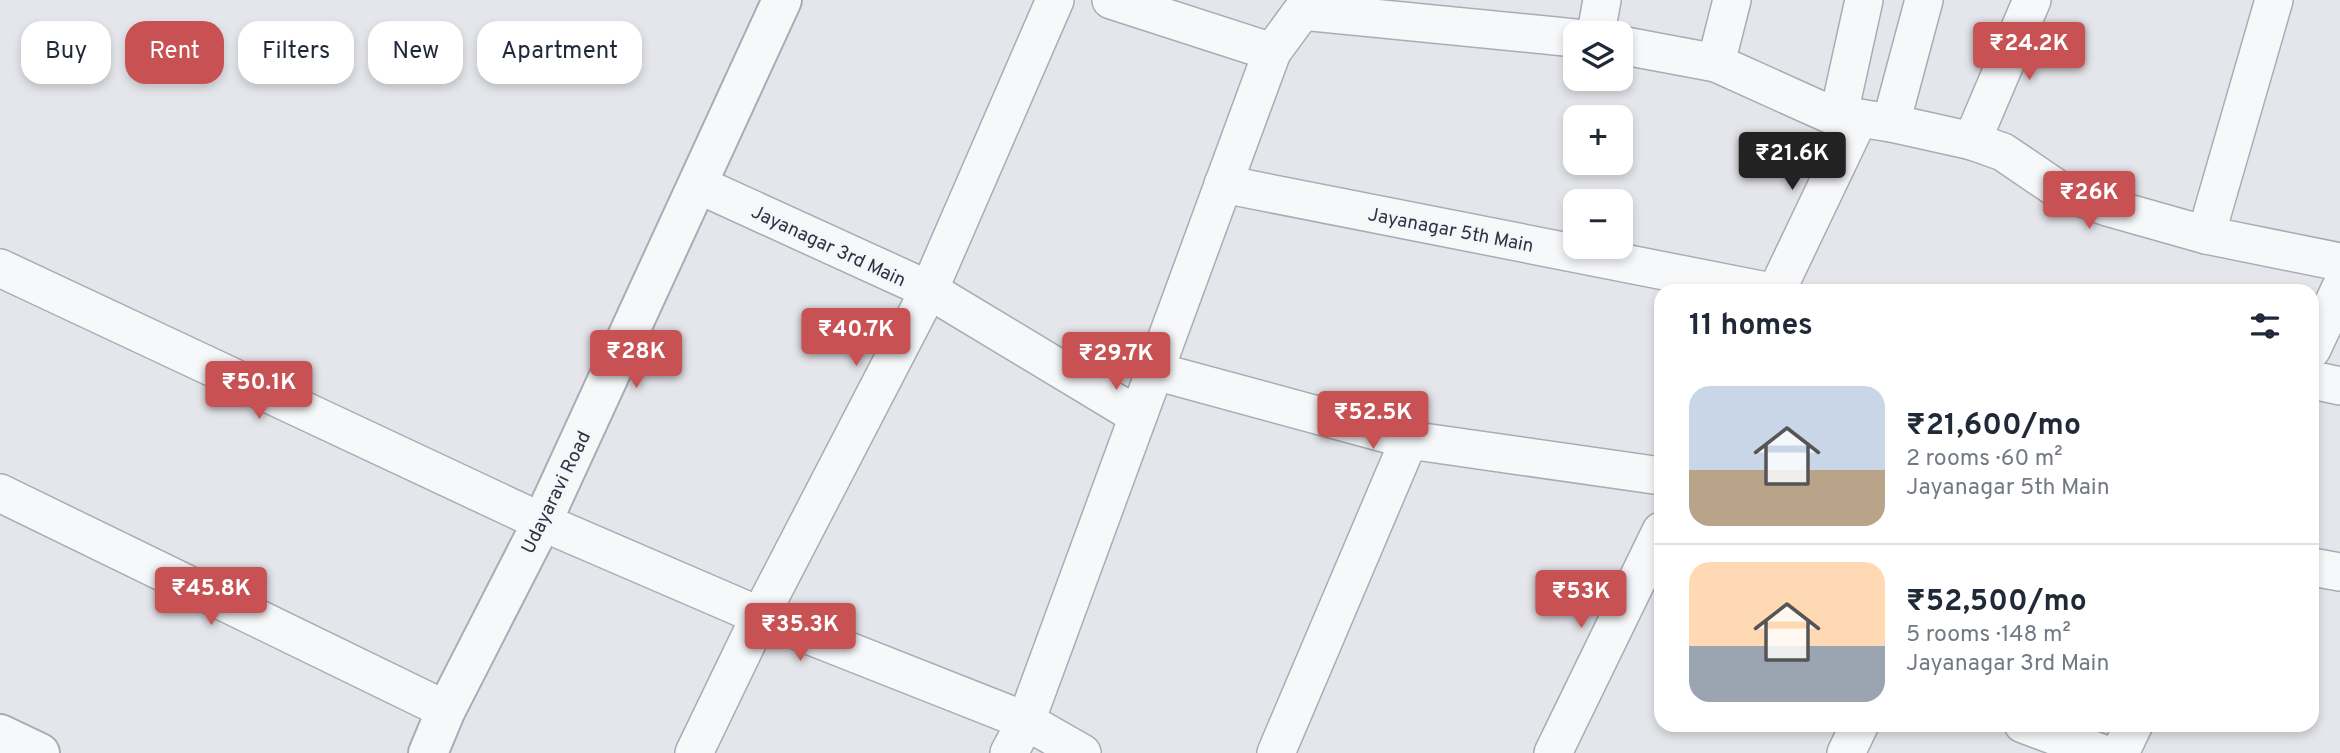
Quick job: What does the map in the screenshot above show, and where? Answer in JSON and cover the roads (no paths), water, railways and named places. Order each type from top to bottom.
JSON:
[{"type":"street","name":"Udayaravi Road","points":[[428,753],[446,710],[542,522],[782,0]]},
{"type":"street","points":[[694,753],[760,616],[929,290],[1055,0]]},
{"type":"street","points":[[1111,0],[1189,12],[1272,52]]},
{"type":"street","points":[[1598,21],[1602,0]]},
{"type":"street","points":[[1716,63],[1732,0]]},
{"type":"street","points":[[1863,119],[1864,0]]},
{"type":"street","points":[[1780,284],[1924,0]]},
{"type":"street","points":[[1972,141],[2032,0]]},
{"type":"street","points":[[2206,235],[2274,0]]},
{"type":"street","points":[[1009,753],[1026,721],[1272,52],[1303,5],[1448,13],[1563,36]]},
{"type":"street","points":[[1633,47],[1716,63],[1863,119],[1972,141],[2003,152],[2059,190],[2107,207],[2206,235],[2340,262]]},
{"type":"street","name":"Jayanagar 5th Main","points":[[1223,184],[1731,284]]},
{"type":"street","name":"Jayanagar 3rd Main","points":[[699,185],[929,290],[1138,416]]},
{"type":"street","points":[[0,268],[542,522],[760,616],[1026,721],[1082,753]]},
{"type":"street","points":[[2319,334],[2340,289]]},
{"type":"street","points":[[1155,371],[1409,440],[1654,475]]},
{"type":"street","points":[[2319,382],[2340,386]]},
{"type":"street","points":[[1276,753],[1409,440]]},
{"type":"street","points":[[0,493],[446,710]]},
{"type":"street","points":[[1553,753],[1654,559]]},
{"type":"street","points":[[2319,568],[2340,572]]},
{"type":"street","points":[[1846,753],[1856,732]]},
{"type":"street","points":[[2045,732],[2101,753]]},
{"type":"street","points":[[2120,753],[2130,732]]},
{"type":"street","points":[[0,734],[40,753]]}]
